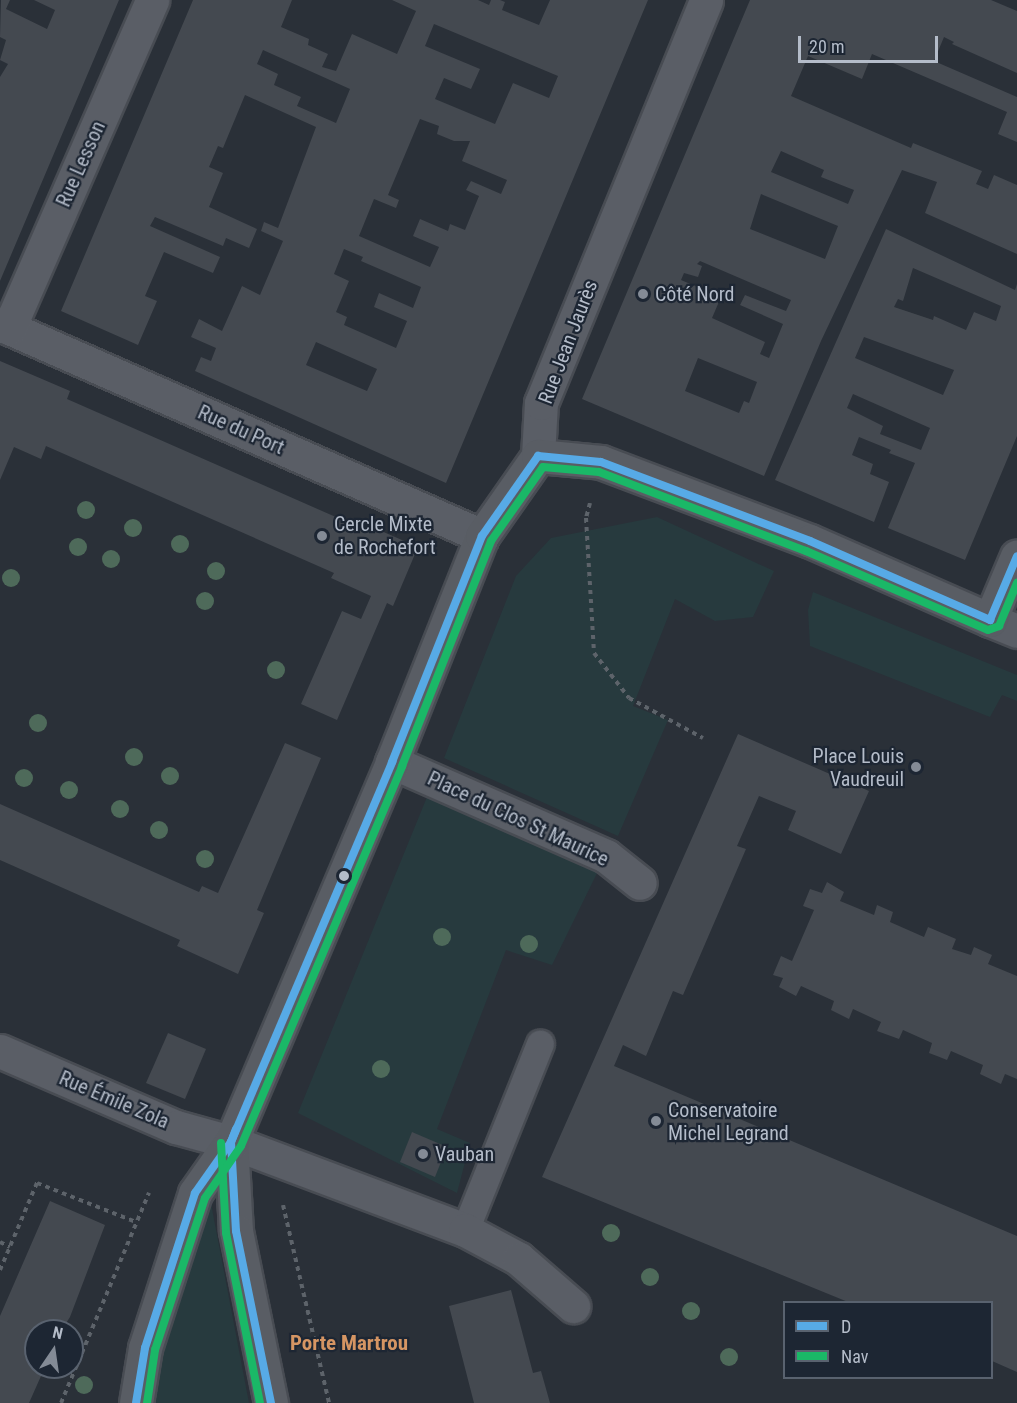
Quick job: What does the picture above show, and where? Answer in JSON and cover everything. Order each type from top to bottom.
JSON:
[{"type":"main road","points":[[136,1403],[148,1338],[195,1192],[231,1142],[392,762],[482,536],[538,456],[601,462],[810,540],[1003,625],[1017,556]]},
{"type":"main road","points":[[231,1142],[236,1231],[271,1403]]},
{"type":"street","name":"Rue Lesson","points":[[4,326],[152,0]]},
{"type":"street","name":"Rue Jean Jaurès","points":[[538,456],[542,403],[706,0]]},
{"type":"street","name":"Rue du Port","points":[[4,326],[482,536]]},
{"type":"street","name":"Place du Clos St Maurice","points":[[392,762],[606,856],[640,883]]},
{"type":"street","name":"Rue Émile Zola","points":[[0,1051],[176,1127],[231,1142],[465,1230],[519,1259],[573,1306]]},
{"type":"lane","points":[[465,1230],[540,1043]]},
{"type":"path","points":[[601,462],[586,518],[594,653],[629,699],[703,738]]},
{"type":"path","points":[[272,1157],[329,1403]]},
{"type":"path","points":[[0,1270],[37,1183],[136,1222]]},
{"type":"path","points":[[61,1403],[150,1190]]},
{"type":"path","points":[[0,1242],[10,1247]]},
{"type":"green space","points":[[657,517],[774,571],[753,617],[715,621],[675,599],[633,706],[668,720],[618,836],[444,758],[516,576],[551,538]]},
{"type":"green space","points":[[813,592],[1017,675],[1017,701],[1002,695],[990,717],[810,646],[808,610]]},
{"type":"green space","points":[[427,797],[602,863],[552,965],[506,950],[437,1129],[470,1143],[457,1193],[298,1113]]},
{"type":"green space","points":[[209,1193],[249,1403],[153,1403],[156,1378]]},
{"type":"building","points":[[1,0],[10,0],[6,9],[47,29],[55,10],[34,0],[119,0],[0,281],[0,77],[8,64],[0,60],[6,40],[0,37]]},
{"type":"building","points":[[193,0],[292,0],[281,27],[309,39],[308,45],[328,54],[322,67],[336,71],[352,34],[397,54],[416,11],[392,0],[478,0],[489,5],[491,0],[500,0],[505,2],[502,10],[539,25],[550,0],[648,0],[446,483],[195,371],[201,357],[211,361],[216,348],[191,337],[199,319],[222,331],[242,286],[260,295],[283,241],[261,231],[264,222],[278,228],[316,127],[245,95],[223,148],[218,146],[209,167],[223,173],[209,207],[257,229],[249,248],[226,238],[223,246],[155,217],[150,226],[220,257],[213,273],[164,252],[145,296],[157,301],[138,345],[61,311]],"holes":[[[434,24],[558,76],[549,98],[513,83],[495,124],[435,99],[444,78],[471,89],[480,69],[425,46]],[[263,50],[350,89],[336,123],[297,106],[301,97],[274,85],[278,74],[257,64]],[[420,119],[439,126],[437,134],[454,141],[470,141],[462,161],[507,180],[501,194],[471,181],[466,190],[479,196],[465,230],[450,224],[448,231],[420,219],[413,236],[439,247],[430,267],[359,236],[374,199],[396,208],[399,200],[388,195]],[[344,249],[363,257],[361,261],[421,287],[413,308],[379,293],[374,307],[407,321],[396,348],[344,325],[347,317],[336,312],[349,281],[334,274]],[[316,342],[377,369],[367,391],[306,365]]]},
{"type":"building","points":[[750,0],[991,0],[1017,11],[1017,73],[952,44],[954,42],[944,37],[934,61],[1017,97],[1017,142],[998,134],[1007,112],[872,54],[862,79],[808,56],[791,96],[911,148],[913,143],[982,171],[976,184],[988,189],[994,175],[1017,185],[1017,254],[925,213],[937,182],[902,170],[821,341],[764,476],[582,399]],"holes":[[[781,151],[824,170],[821,177],[854,190],[848,204],[771,172]],[[761,194],[838,226],[825,259],[750,229]],[[700,261],[791,300],[786,311],[745,295],[740,305],[783,324],[769,358],[760,354],[765,342],[712,318],[721,297],[681,280],[684,273],[698,277],[702,266],[697,264]],[[698,358],[757,382],[749,403],[744,401],[739,413],[685,391]]]},
{"type":"building","points":[[886,229],[1015,290],[1017,284],[1017,436],[965,560],[888,528],[915,463],[889,453],[891,450],[859,437],[852,455],[873,464],[870,474],[889,482],[874,522],[775,480]],"holes":[[[913,268],[1001,306],[996,321],[974,312],[966,330],[934,316],[933,320],[894,307],[898,299],[903,301]],[[864,337],[954,370],[943,395],[855,358]],[[853,394],[930,428],[921,450],[880,434],[883,426],[847,408]]]},
{"type":"building","name":"Cercle Mixte de Rochefort","points":[[0,361],[70,391],[67,399],[354,525],[356,520],[418,547],[393,606],[387,603],[337,720],[301,704],[342,611],[361,619],[371,596],[331,578],[334,573],[46,446],[41,459],[14,447],[0,480]]},
{"type":"building","name":"Conservatoire Michel Legrand","points":[[738,734],[869,791],[841,854],[788,830],[796,811],[759,796],[737,846],[746,849],[683,995],[673,991],[646,1056],[623,1045],[614,1066],[1017,1236],[1017,1372],[993,1361],[993,1301],[846,1301],[542,1177]]},
{"type":"building","points":[[285,743],[321,758],[257,910],[264,913],[238,974],[177,946],[180,940],[0,860],[0,804],[199,892],[202,886],[218,893]]},
{"type":"building","points":[[827,882],[844,892],[840,901],[874,915],[877,905],[893,912],[890,922],[924,937],[928,927],[956,939],[952,949],[971,955],[974,947],[992,955],[988,964],[1017,976],[1017,1079],[1005,1074],[1001,1084],[980,1074],[983,1065],[951,1051],[947,1060],[929,1053],[932,1043],[903,1030],[899,1039],[877,1031],[881,1022],[853,1009],[849,1019],[831,1010],[834,1001],[801,986],[796,996],[779,987],[783,978],[773,975],[781,956],[792,961],[814,910],[803,906],[810,889],[822,893]]},
{"type":"building","points":[[168,1033],[206,1049],[185,1099],[146,1083]]},
{"type":"building","name":"Vauban","points":[[412,1132],[447,1147],[435,1177],[400,1162]]},
{"type":"building","points":[[50,1201],[105,1225],[69,1319],[24,1319],[24,1379],[40,1379],[29,1403],[0,1403],[0,1316]]},
{"type":"building","points":[[511,1290],[533,1373],[541,1371],[550,1403],[474,1403],[449,1306]]},
{"type":"transit line","name":"D","points":[[538,456],[601,462],[810,541],[990,620]]},
{"type":"transit line","name":"D","points":[[136,1403],[145,1348],[195,1193],[231,1142],[392,762],[482,536],[538,456]]},
{"type":"transit line","name":"Nav","points":[[147,1403],[155,1350],[205,1198],[241,1146],[402,766],[491,541],[543,467],[599,472],[806,551],[988,630],[999,626],[1017,583]]},
{"type":"transit line","name":"D","points":[[990,620],[1017,556]]},
{"type":"transit line","name":"D","points":[[236,1129],[231,1142],[236,1231],[271,1403]]},
{"type":"transit line","name":"Nav","points":[[221,1143],[226,1233],[260,1403]]},
{"type":"place","name":"Côté Nord","points":[[643,294]]},
{"type":"place","name":"Cercle Mixte de Rochefort","points":[[322,536]]},
{"type":"place","name":"Place Louis Vaudreuil","points":[[916,767]]},
{"type":"place","name":"Conservatoire Michel Legrand","points":[[656,1121]]},
{"type":"place","name":"Vauban","points":[[423,1154]]},
{"type":"district","name":"Porte Martrou","points":[[349,1343]]}]
